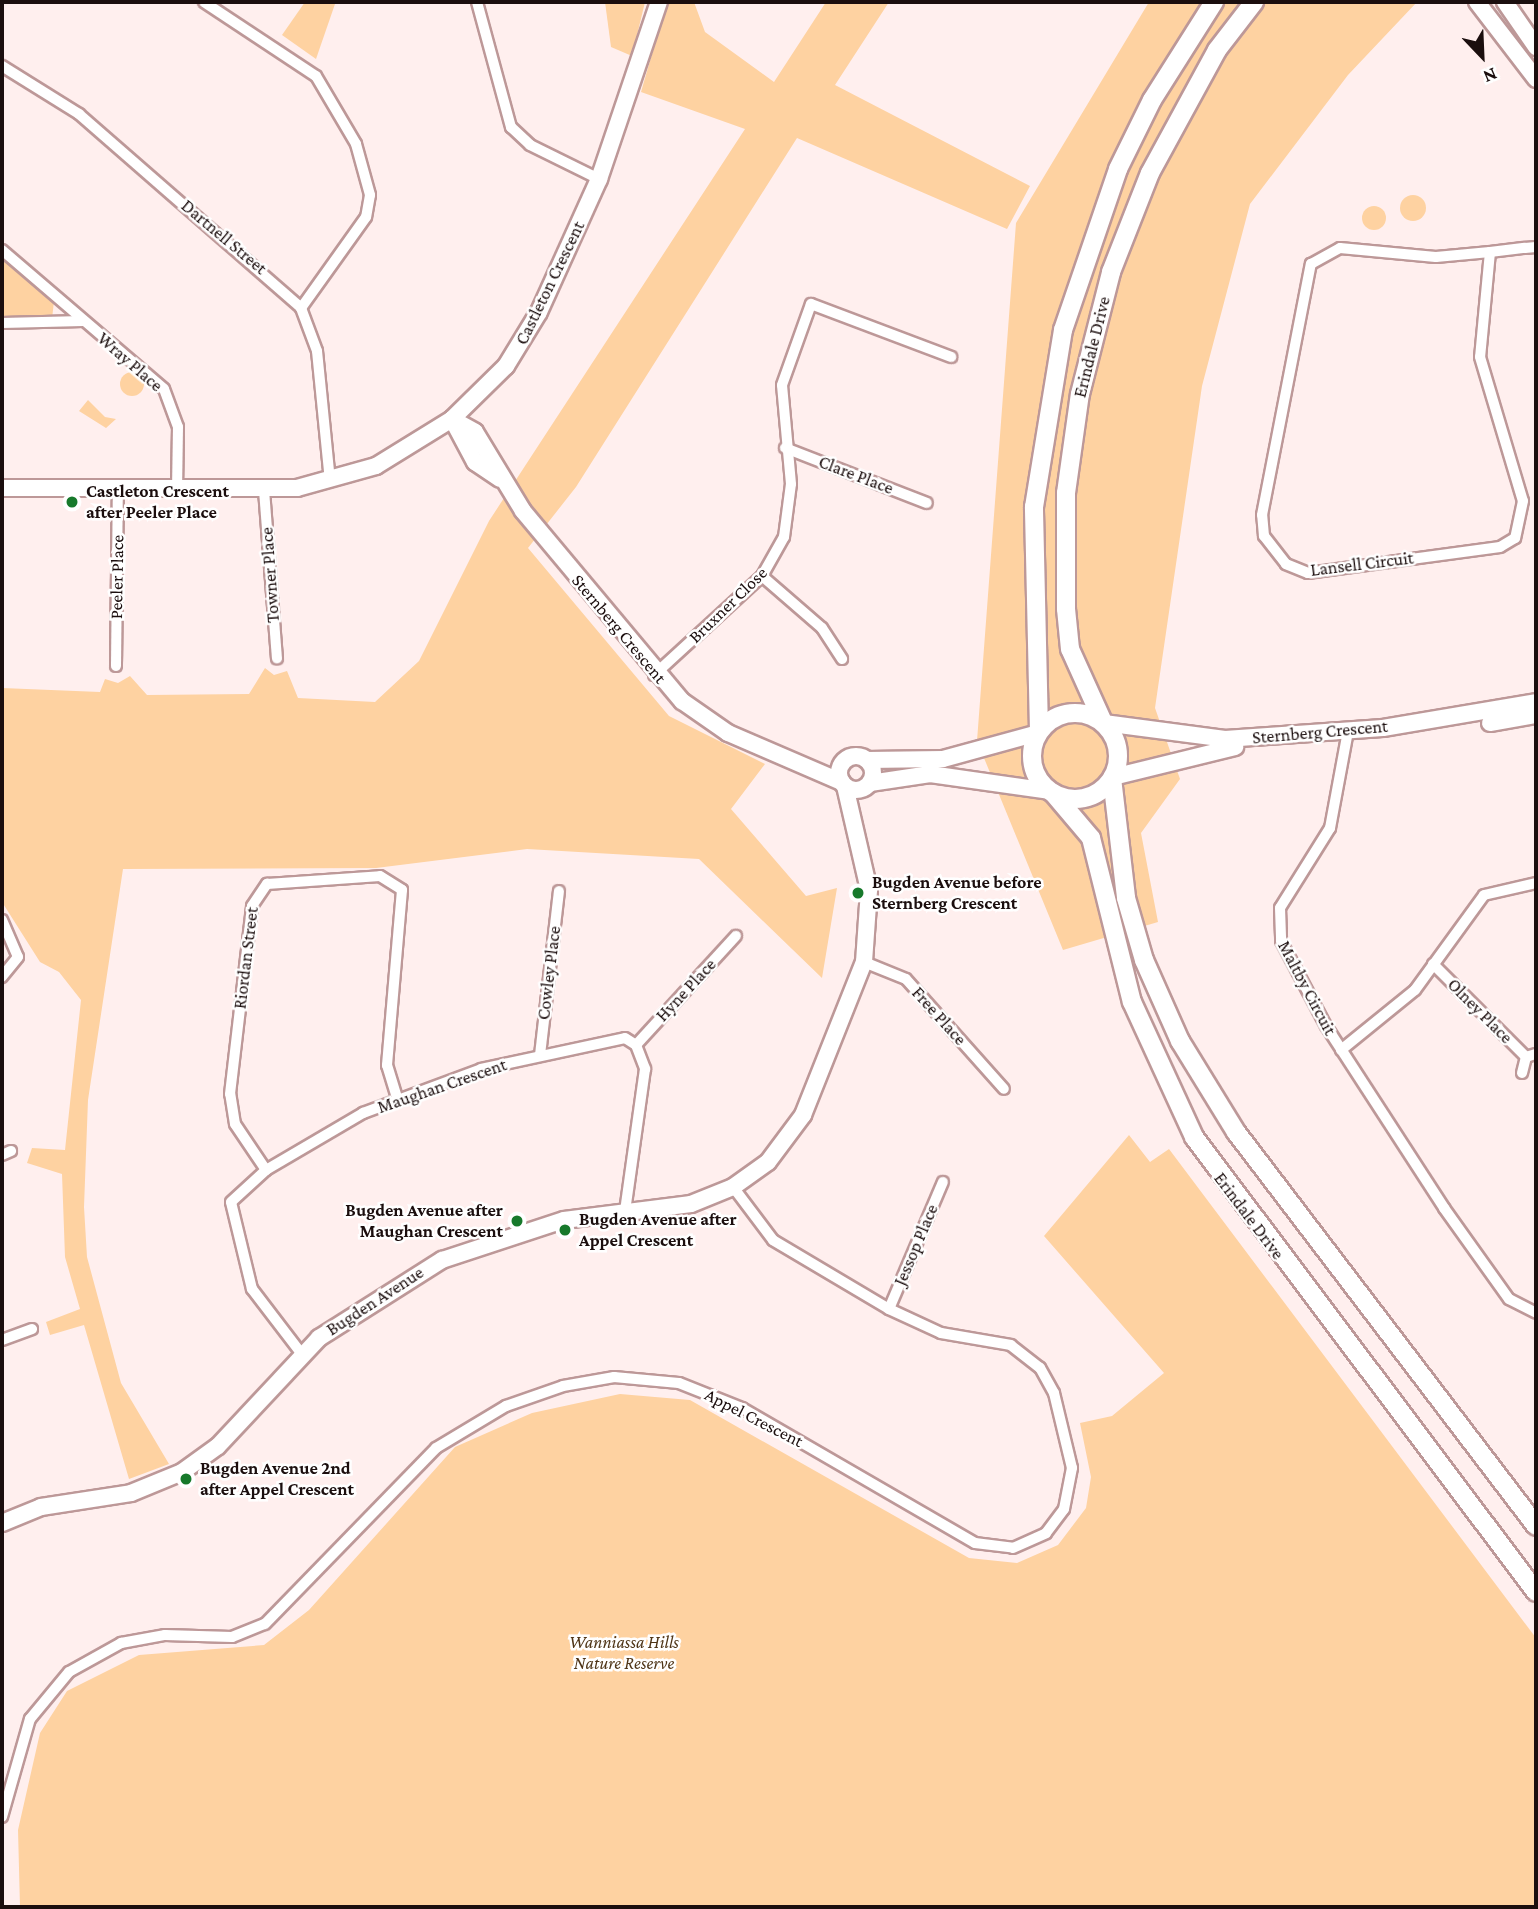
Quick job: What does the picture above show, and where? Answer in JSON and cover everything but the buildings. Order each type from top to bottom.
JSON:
[{"type":"main road","name":"Erindale Drive","points":[[1039,732],[1034,507],[1049,392],[1080,267],[1090,239],[1152,100],[1214,2]]},
{"type":"main road","name":"Erindale Drive","points":[[1103,723],[1070,649],[1064,554],[1080,394],[1117,254],[1188,97],[1254,2]]},
{"type":"main road","points":[[1113,777],[1086,798],[1051,792],[1033,768],[1039,732],[1065,713],[1103,723],[1117,744],[1113,777],[1118,863],[1131,919],[1180,1041],[1236,1132],[1536,1526]]},
{"type":"main road","name":"Erindale Drive","points":[[1051,792],[1091,838],[1132,1002],[1194,1137],[1536,1592]]},
{"type":"street","points":[[204,2],[316,76],[356,144],[370,195],[366,217],[301,308]]},
{"type":"street","points":[[477,2],[511,127],[530,145],[598,179]]},
{"type":"street","points":[[1478,2],[1536,79]]},
{"type":"street","points":[[1505,2],[1531,35],[1536,47]]},
{"type":"street","name":"Castleton Crescent","points":[[2,488],[264,490],[330,481],[376,466],[422,441],[478,398],[539,312],[598,179],[654,16]]},
{"type":"street","name":"Dartnell Street","points":[[2,66],[79,114],[301,308],[317,351],[330,481]]},
{"type":"street","name":"Lansell Circuit","points":[[1490,252],[1480,357],[1523,500],[1515,538],[1500,547],[1308,573],[1286,564],[1264,536],[1262,516],[1311,264],[1340,248],[1398,257],[1536,247]]},
{"type":"street","name":"Wray Place","points":[[2,250],[164,389],[175,407],[177,489]]},
{"type":"street","name":"Bruxner Close","points":[[654,675],[762,576],[785,537],[790,510],[782,385],[811,304],[951,357]]},
{"type":"street","name":"Wray Place","points":[[2,323],[83,321]]},
{"type":"street","points":[[475,432],[478,398]]},
{"type":"street","name":"Sternberg Crescent","points":[[452,419],[475,432],[496,461],[500,479],[654,675],[728,733],[843,784]]},
{"type":"street","name":"Sternberg Crescent","points":[[452,419],[460,443],[484,472],[500,479]]},
{"type":"street","points":[[422,441],[460,443]]},
{"type":"street","name":"Clare Place","points":[[785,448],[927,503]]},
{"type":"street","name":"Peeler Place","points":[[116,666],[118,489]]},
{"type":"street","name":"Towner Place","points":[[264,490],[276,659]]},
{"type":"street","points":[[762,576],[822,628],[842,659]]},
{"type":"street","name":"Sternberg Crescent","points":[[1456,722],[1536,702]]},
{"type":"street","name":"Sternberg Crescent","points":[[1113,777],[1222,749],[1536,715]]},
{"type":"street","name":"Sternberg Crescent","points":[[1103,723],[1196,739],[1348,736]]},
{"type":"street","points":[[804,766],[843,761],[854,755],[867,760],[943,760],[1039,732]]},
{"type":"street","name":"Maltby Circuit","points":[[1348,736],[1330,828],[1276,924],[1341,1050],[1509,1299],[1536,1313]]},
{"type":"street","name":"Bugden Avenue","points":[[859,826],[869,784],[867,760]]},
{"type":"street","points":[[843,761],[843,784],[869,784],[930,774],[1051,792]]},
{"type":"street","name":"Bugden Avenue","points":[[2,1523],[41,1507],[131,1493],[182,1472],[218,1446],[301,1353],[355,1310],[442,1260],[537,1226],[625,1212],[677,1208],[733,1187],[768,1162],[803,1115],[864,962],[870,897],[859,826],[843,784]]},
{"type":"street","name":"Riordan Street","points":[[266,1170],[235,1124],[230,1094],[252,906],[267,884],[380,876],[402,890],[387,1065],[397,1098]]},
{"type":"street","name":"Maltby Circuit","points":[[1341,1050],[1399,1006],[1483,895],[1536,883]]},
{"type":"street","name":"Cowley Place","points":[[540,1055],[559,891]]},
{"type":"street","points":[[2,920],[18,957],[2,977]]},
{"type":"street","name":"Hyne Place","points":[[636,1045],[736,936]]},
{"type":"street","name":"Free Place","points":[[864,962],[906,979],[1004,1089]]},
{"type":"street","name":"Olney Place","points":[[1433,964],[1531,1056],[1522,1073]]},
{"type":"street","name":"Maughan Crescent","points":[[301,1353],[258,1301],[231,1211],[238,1190],[266,1170],[397,1098],[540,1055],[612,1038],[636,1045]]},
{"type":"street","points":[[625,1212],[645,1069],[636,1045]]},
{"type":"street","name":"Jessop Place","points":[[889,1309],[943,1182]]},
{"type":"street","name":"Appel Crescent","points":[[2,1817],[30,1719],[69,1672],[121,1643],[165,1635],[232,1637],[265,1624],[436,1448],[506,1406],[563,1386],[614,1377],[679,1383],[742,1408],[975,1543],[1013,1548],[1046,1533],[1064,1509],[1072,1468],[1054,1393],[1040,1368],[1011,1345],[941,1333],[889,1309],[773,1240],[733,1187]]},
{"type":"street","points":[[2,1340],[32,1328]]},
{"type":"green space","points":[[305,2],[335,4],[316,59],[282,35]]},
{"type":"green space","points":[[605,2],[645,2],[632,56],[611,47]]},
{"type":"green space","points":[[667,2],[694,2],[705,32],[774,82],[826,2],[889,2],[835,85],[1030,186],[1007,229],[797,138],[576,487],[528,548],[669,716],[765,764],[731,809],[806,896],[837,888],[822,978],[699,859],[527,849],[376,868],[123,869],[88,1100],[84,1207],[87,1257],[121,1383],[169,1464],[129,1479],[84,1325],[50,1335],[46,1322],[80,1309],[65,1257],[62,1174],[27,1163],[32,1148],[65,1150],[81,1000],[59,972],[40,962],[2,902],[2,688],[100,692],[105,679],[118,683],[130,676],[147,695],[249,694],[265,668],[274,675],[287,671],[298,698],[375,702],[419,661],[489,521],[745,129],[641,92]]},
{"type":"green space","points":[[1149,2],[1417,2],[1348,75],[1250,204],[1202,386],[1155,708],[1180,779],[1141,833],[1158,922],[1063,950],[977,741],[1016,223]]},
{"type":"green space","points":[[1413,195],[1422,199],[1426,208],[1422,217],[1413,221],[1404,217],[1400,208],[1404,199]]},
{"type":"green space","points":[[1374,206],[1383,209],[1386,218],[1383,227],[1374,230],[1365,227],[1362,218],[1365,209]]},
{"type":"green space","points":[[2,257],[54,301],[52,319],[2,321]]},
{"type":"green space","points":[[132,372],[140,376],[144,384],[140,392],[132,396],[124,392],[120,384],[124,376]]},
{"type":"green space","points":[[88,400],[105,417],[116,419],[106,428],[79,411]]},
{"type":"green space","name":"Wanniassa Hills Nature Reserve","points":[[1129,1135],[1150,1162],[1169,1149],[1536,1638],[1536,1907],[20,1907],[18,1830],[40,1733],[67,1691],[139,1655],[264,1645],[309,1610],[455,1447],[532,1413],[620,1394],[690,1400],[969,1558],[1017,1563],[1058,1545],[1086,1508],[1091,1477],[1080,1423],[1112,1416],[1164,1373],[1044,1236]]},
{"type":"place","name":"Castleton Crescent after Peeler Place","points":[[72,502]]},
{"type":"place","name":"Bugden Avenue before Sternberg Crescent","points":[[858,893]]},
{"type":"place","name":"Bugden Avenue after Maughan Crescent","points":[[517,1221]]},
{"type":"place","name":"Bugden Avenue after Appel Crescent","points":[[565,1230]]},
{"type":"place","name":"Bugden Avenue 2nd after Appel Crescent","points":[[186,1479]]}]
